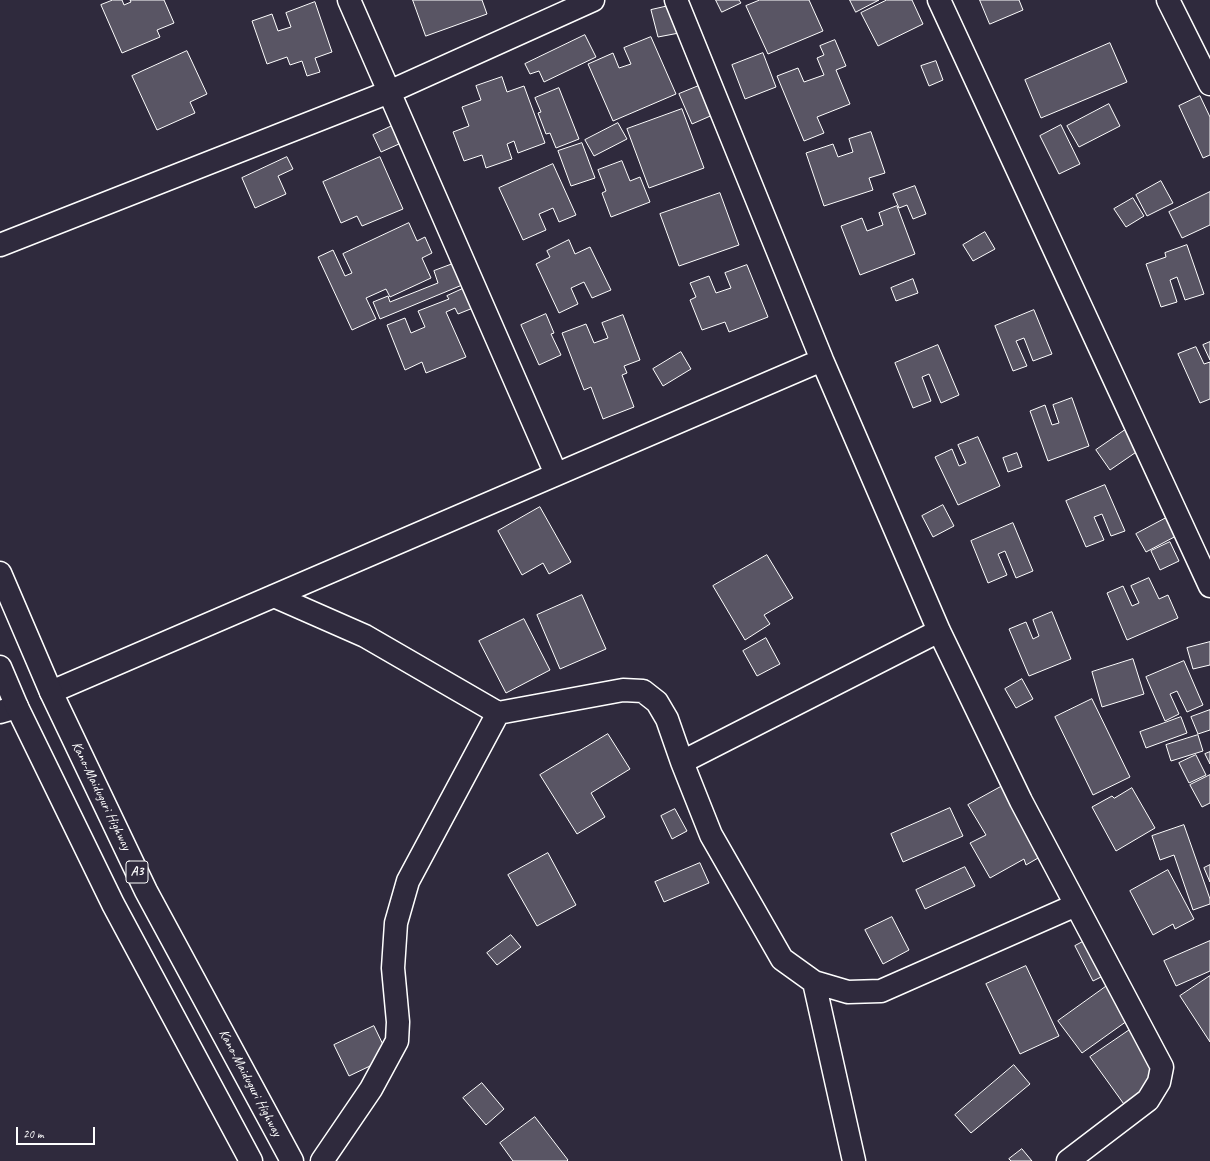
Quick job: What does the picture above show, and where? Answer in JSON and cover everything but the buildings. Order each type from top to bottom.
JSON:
[{"type":"main road","points":[[350,0],[556,474]]},
{"type":"main road","points":[[0,245],[389,92],[593,0]]},
{"type":"main road","points":[[676,0],[822,360],[939,631],[1021,801],[1162,1067],[1159,1082],[1148,1100],[1068,1161]]},
{"type":"main road","points":[[939,0],[1210,586]]},
{"type":"main road","points":[[1168,0],[1210,84]]},
{"type":"main road","points":[[51,692],[822,360]]},
{"type":"main road","name":"Kano-Maiduguri Highway","points":[[0,573],[51,692],[146,891],[292,1161]]},
{"type":"main road","points":[[274,596],[364,636],[498,713],[623,690],[643,691],[657,702],[667,719],[682,762],[711,835],[782,959],[814,982],[848,992],[881,991],[1076,905]]},
{"type":"main road","points":[[682,762],[939,631]]},
{"type":"main road","name":"A3","points":[[0,667],[8,710],[251,1161]]},
{"type":"main road","points":[[322,1161],[371,1089],[397,1041],[398,1022],[393,968],[396,922],[408,881],[498,713]]},
{"type":"main road","points":[[814,982],[854,1161]]}]
